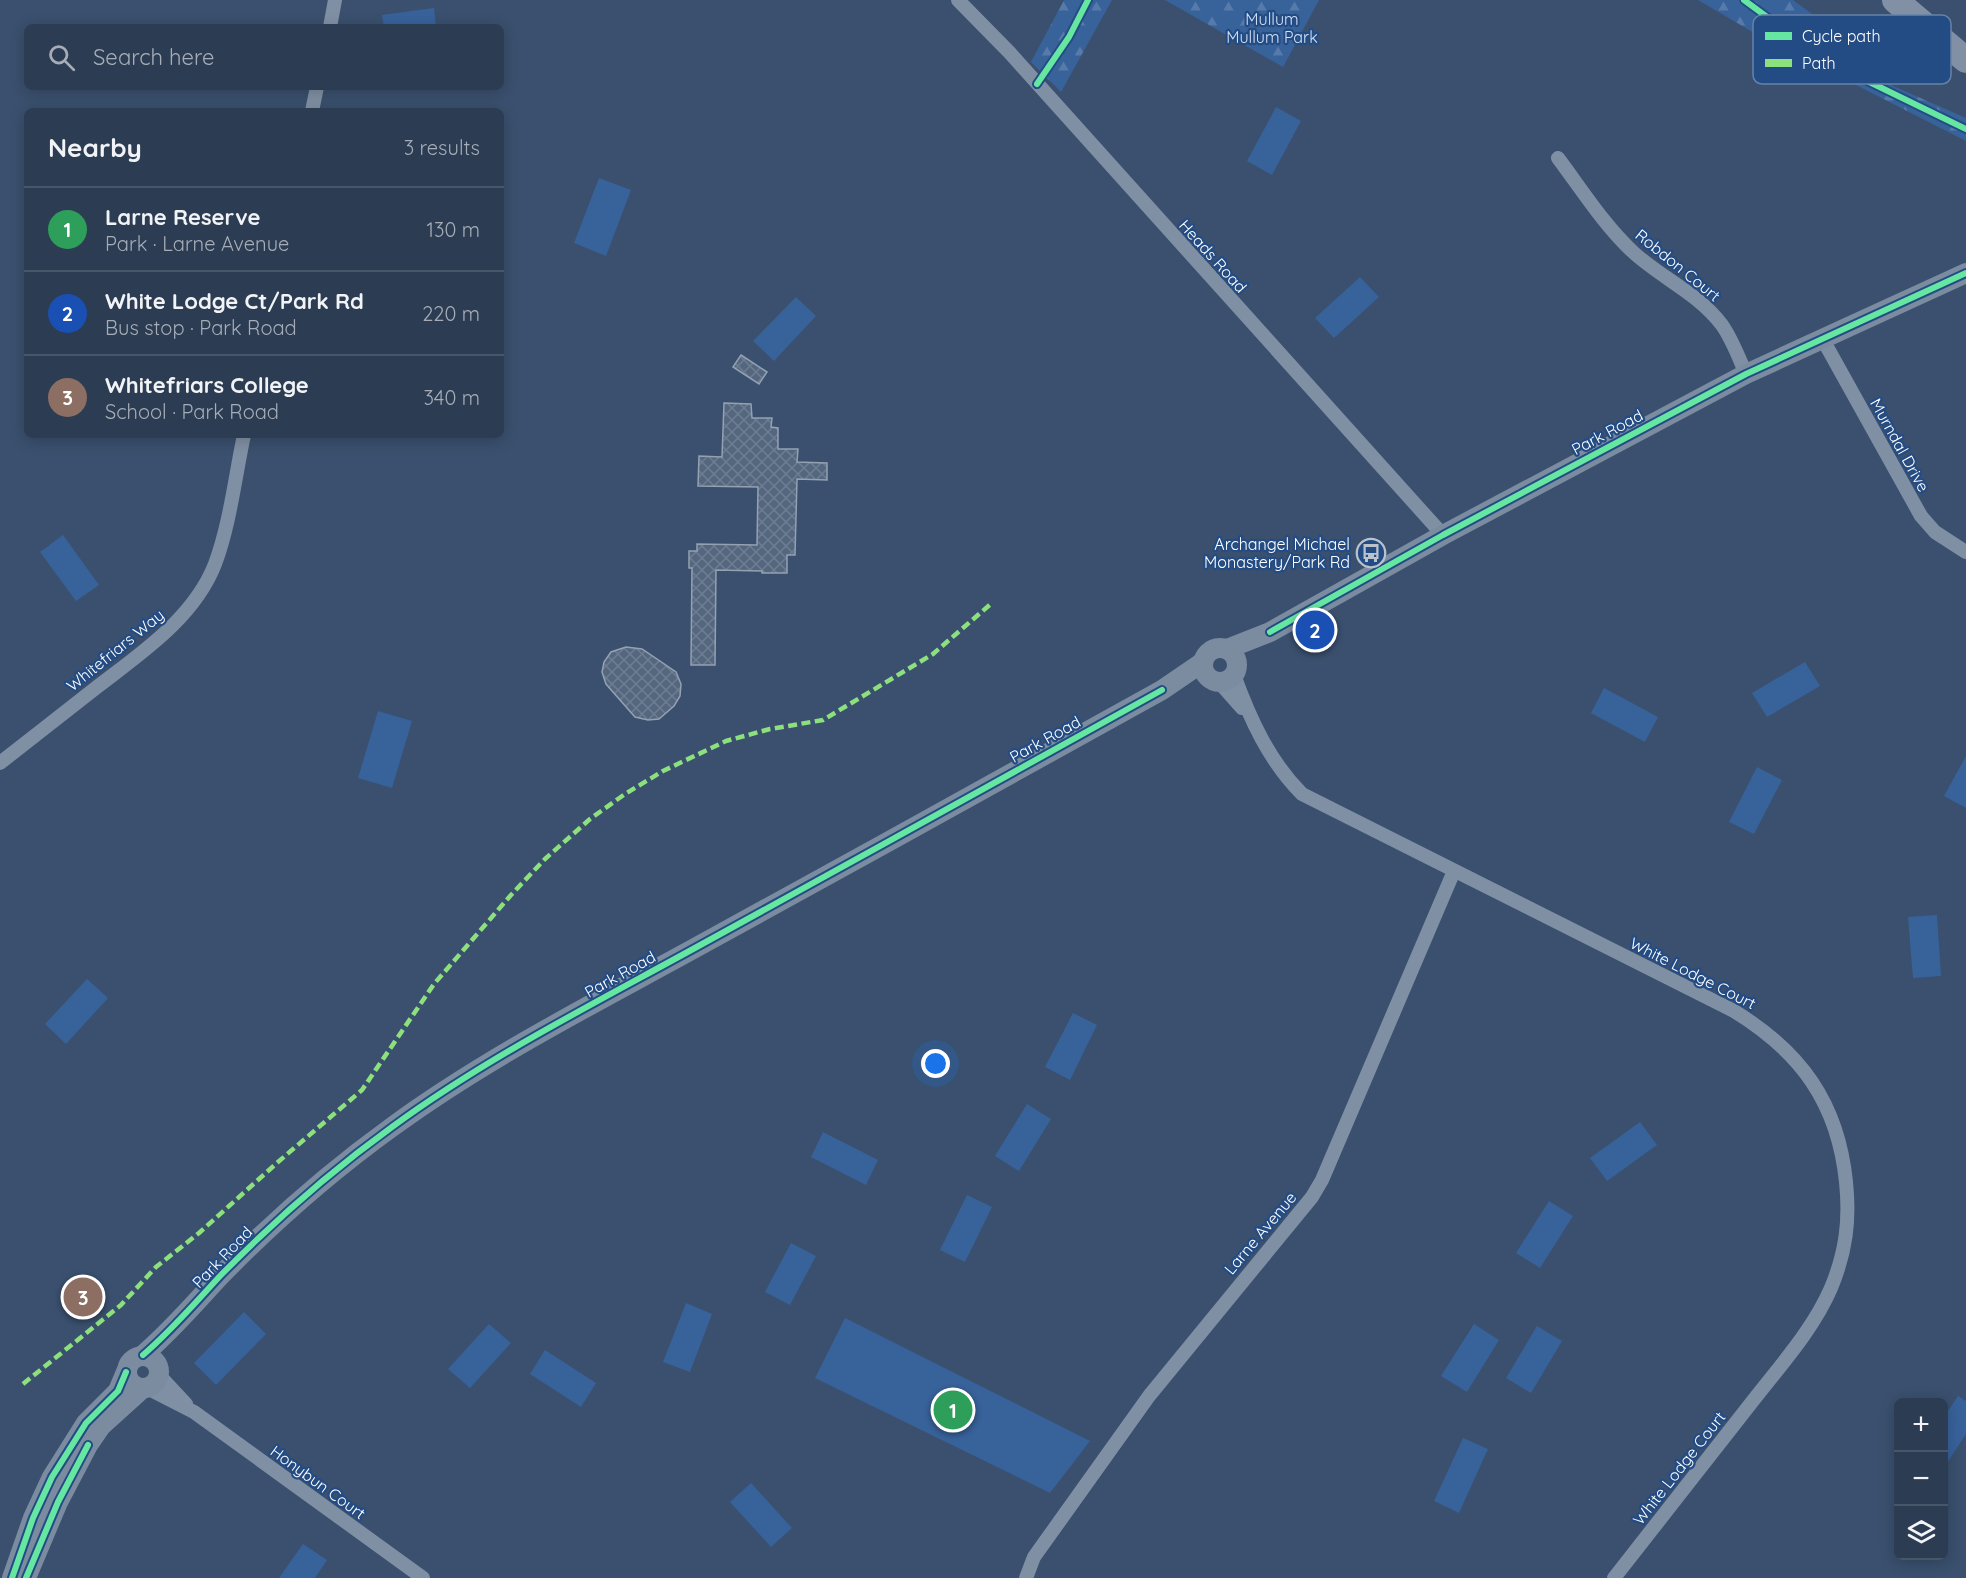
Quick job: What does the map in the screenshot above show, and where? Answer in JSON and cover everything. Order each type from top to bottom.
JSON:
[{"type":"highway","points":[[1895,0],[1913,15]]},
{"type":"highway","points":[[1951,47],[1966,60]]},
{"type":"street","points":[[331,24],[335,0]]},
{"type":"street","name":"Heads Road","points":[[958,0],[1010,53],[1443,535]]},
{"type":"street","points":[[313,108],[316,90]]},
{"type":"street","name":"Robdon Court","points":[[1558,158],[1615,233],[1633,252],[1692,294],[1710,310],[1724,327],[1746,374]]},
{"type":"street","name":"Park Road","points":[[143,1355],[170,1332],[220,1276],[268,1230],[350,1158],[431,1099],[544,1031],[1162,690],[1222,669],[1270,632],[1443,535],[1746,374],[1966,273]]},
{"type":"street","name":"Murndal Drive","points":[[1822,338],[1921,516],[1935,532],[1966,552]]},
{"type":"street","name":"Whitefriars Way","points":[[0,763],[148,648],[180,618],[203,588],[215,564],[224,531],[243,438]]},
{"type":"street","name":"White Lodge Court","points":[[1222,669],[1281,772],[1302,794],[1734,1011],[1759,1027],[1785,1049],[1817,1088],[1834,1122],[1844,1155],[1848,1228],[1840,1264],[1818,1314],[1788,1356],[1614,1578]]},
{"type":"street","name":"Larne Avenue","points":[[1026,1578],[1034,1557],[1149,1396],[1312,1197],[1322,1179],[1454,871]]},
{"type":"street","name":"Park Road","points":[[152,1380],[170,1332]]},
{"type":"street","points":[[12,1578],[33,1518],[52,1477],[85,1425],[118,1391],[129,1362],[143,1355],[153,1359],[152,1380],[101,1426],[88,1445],[58,1502],[26,1578]]},
{"type":"street","points":[[126,1372],[133,1385],[152,1380]]},
{"type":"street","name":"Honybun Court","points":[[152,1380],[423,1578]]},
{"type":"green space","points":[[1064,0],[1112,0],[1061,92],[1031,62]]},
{"type":"green space","name":"Mullum Mullum Park","points":[[1165,0],[1319,0],[1283,67]]},
{"type":"green space","points":[[1698,0],[1793,0],[1813,15],[1753,15],[1753,32]]},
{"type":"green space","points":[[434,8],[436,24],[384,24],[382,15]]},
{"type":"green space","points":[[1854,84],[1889,84],[1966,118],[1966,141]]},
{"type":"green space","points":[[1276,107],[1301,121],[1272,175],[1247,161]]},
{"type":"green space","points":[[599,178],[631,190],[606,256],[574,243]]},
{"type":"green space","points":[[1360,277],[1379,297],[1334,338],[1315,318]]},
{"type":"green space","points":[[796,297],[816,316],[774,361],[753,341]]},
{"type":"green space","points":[[63,535],[99,585],[76,601],[40,552]]},
{"type":"green space","points":[[1805,662],[1820,686],[1767,717],[1752,693]]},
{"type":"green space","points":[[1604,688],[1658,717],[1645,742],[1591,713]]},
{"type":"green space","points":[[378,711],[412,721],[392,788],[358,778]]},
{"type":"green space","points":[[1966,756],[1966,808],[1944,796]]},
{"type":"green space","points":[[1757,767],[1782,780],[1754,834],[1729,822]]},
{"type":"green space","points":[[1937,915],[1941,976],[1913,978],[1908,917]]},
{"type":"green space","points":[[87,979],[108,998],[66,1044],[45,1024]]},
{"type":"green space","points":[[1073,1013],[1097,1025],[1070,1080],[1045,1067]]},
{"type":"green space","points":[[1027,1104],[1051,1119],[1019,1171],[995,1156]]},
{"type":"green space","points":[[1640,1122],[1657,1145],[1607,1181],[1590,1158]]},
{"type":"green space","points":[[823,1132],[878,1160],[866,1185],[811,1157]]},
{"type":"green space","points":[[967,1195],[992,1207],[965,1262],[940,1250]]},
{"type":"green space","points":[[1549,1201],[1573,1216],[1540,1268],[1516,1253]]},
{"type":"green space","points":[[791,1243],[816,1256],[790,1305],[765,1292]]},
{"type":"green space","points":[[686,1303],[712,1314],[690,1372],[663,1362]]},
{"type":"green space","points":[[244,1312],[266,1334],[216,1385],[194,1363]]},
{"type":"green space","points":[[845,1318],[1090,1441],[1050,1493],[815,1378]]},
{"type":"green space","points":[[489,1324],[511,1343],[470,1388],[448,1369]]},
{"type":"green space","points":[[1474,1324],[1499,1340],[1467,1392],[1441,1376]]},
{"type":"green space","points":[[1537,1326],[1562,1341],[1531,1393],[1506,1378]]},
{"type":"green space","points":[[545,1350],[596,1383],[581,1407],[530,1374]]},
{"type":"green space","points":[[1958,1396],[1966,1401],[1966,1434],[1948,1461],[1948,1452],[1948,1411]]},
{"type":"green space","points":[[1463,1438],[1488,1449],[1459,1513],[1434,1501]]},
{"type":"green space","points":[[751,1483],[792,1528],[771,1547],[730,1502]]},
{"type":"green space","points":[[303,1544],[327,1560],[315,1578],[279,1578]]},
{"type":"building","points":[[741,355],[767,372],[759,384],[733,367]]},
{"type":"building","points":[[724,403],[751,404],[752,418],[772,418],[771,427],[778,428],[778,449],[798,449],[797,462],[827,463],[827,480],[797,479],[795,555],[787,555],[787,573],[716,570],[715,665],[691,665],[692,568],[689,568],[689,551],[697,551],[697,544],[757,545],[758,487],[698,486],[699,456],[722,457]]},
{"type":"building","points":[[626,647],[642,649],[676,672],[681,684],[680,696],[674,706],[659,719],[648,720],[635,717],[606,684],[602,672],[604,662],[611,652]]},
{"type":"marked path","points":[[23,1384],[121,1305],[156,1267],[199,1233],[362,1090],[434,984],[545,859],[590,819],[663,771],[726,741],[770,729],[823,720],[933,654],[993,602]]},
{"type":"cycle path","points":[[1037,84],[1069,37],[1088,0]]},
{"type":"cycle path","points":[[1744,0],[1764,15]]},
{"type":"cycle path","points":[[1873,84],[1966,129]]},
{"type":"cycle path","points":[[1270,632],[1443,535],[1746,374],[1966,273]]},
{"type":"cycle path","points":[[143,1355],[173,1327],[240,1256],[325,1179],[392,1127],[467,1076],[545,1030],[1162,690]]},
{"type":"cycle path","points":[[12,1578],[33,1518],[52,1477],[86,1423],[118,1391],[126,1372]]},
{"type":"cycle path","points":[[26,1578],[58,1502],[88,1445]]},
{"type":"place","name":"Archangel Michael Monastery/Park Rd","points":[[1371,553]]},
{"type":"place","name":"White Lodge Ct/Park Rd","points":[[1315,630]]},
{"type":"place","name":"Whitefriars College","points":[[83,1297]]},
{"type":"place","name":"Larne Reserve","points":[[953,1410]]}]
